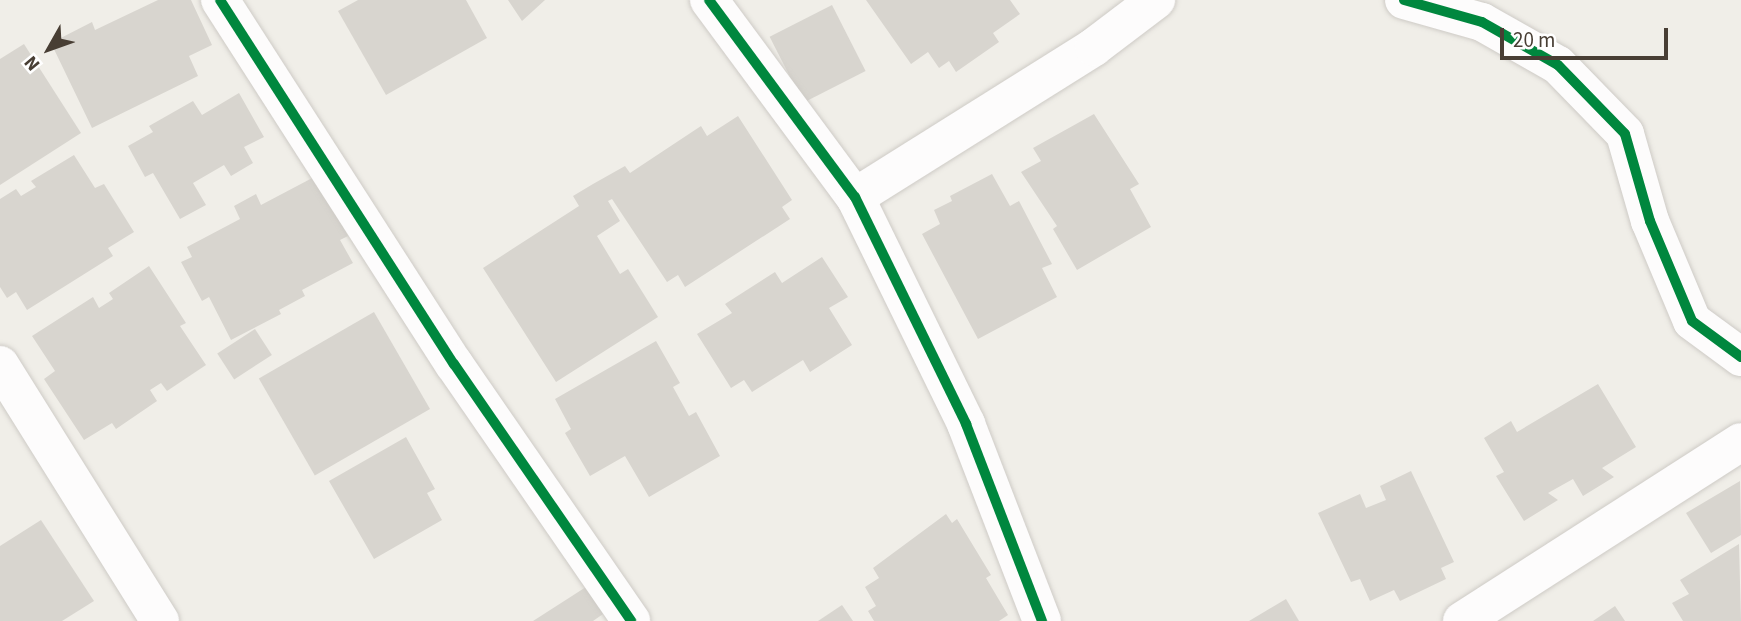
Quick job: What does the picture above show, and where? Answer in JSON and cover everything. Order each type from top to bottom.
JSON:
[{"type":"street","points":[[219,0],[454,364],[631,621]]},
{"type":"street","points":[[709,0],[855,197],[966,424],[1041,621]]},
{"type":"street","points":[[855,197],[1094,47],[1156,0]]},
{"type":"street","points":[[1404,0],[1482,22],[1558,65],[1625,134],[1650,221],[1692,321],[1741,357]]},
{"type":"street","points":[[0,365],[160,621]]},
{"type":"street","points":[[1462,621],[1741,442]]},
{"type":"building","points":[[158,0],[191,0],[212,45],[189,56],[198,76],[92,128],[51,43],[92,22],[95,30]]},
{"type":"building","points":[[358,0],[466,0],[487,38],[386,95],[338,11]]},
{"type":"building","points":[[508,0],[545,0],[522,21]]},
{"type":"building","points":[[866,0],[1010,0],[1020,14],[993,33],[999,42],[956,72],[949,61],[939,68],[928,52],[911,64]]},
{"type":"building","points":[[832,5],[866,71],[803,103],[770,37]]},
{"type":"building","points":[[24,44],[81,133],[0,185],[0,59]]},
{"type":"building","points":[[239,93],[264,137],[244,147],[253,163],[231,176],[224,165],[193,183],[206,205],[180,219],[153,173],[145,177],[128,146],[153,132],[149,126],[193,101],[202,115]]},
{"type":"building","points":[[1094,114],[1139,184],[1130,189],[1151,227],[1077,270],[1053,229],[1057,226],[1021,172],[1041,161],[1033,148]]},
{"type":"building","points":[[738,116],[792,200],[782,207],[790,219],[685,287],[678,275],[667,282],[612,199],[608,201],[620,221],[597,236],[620,274],[628,269],[658,317],[556,382],[483,268],[579,206],[573,196],[593,184],[625,166],[630,173],[701,126],[707,136]]},
{"type":"building","points":[[74,155],[95,188],[104,184],[134,232],[108,248],[113,256],[27,310],[16,292],[7,298],[0,287],[0,199],[16,189],[21,196],[36,187],[31,181]]},
{"type":"building","points":[[992,174],[1010,206],[1019,201],[1052,264],[1042,268],[1057,297],[978,339],[922,234],[940,224],[934,210],[952,201],[950,196]]},
{"type":"building","points":[[316,176],[348,236],[340,240],[353,263],[302,290],[305,296],[279,310],[281,314],[231,340],[209,297],[202,301],[181,262],[192,257],[187,247],[240,219],[234,206],[256,194],[261,205]]},
{"type":"building","points":[[822,257],[848,297],[829,308],[852,345],[810,372],[803,360],[752,392],[744,380],[731,388],[697,334],[732,313],[725,304],[775,272],[782,283]]},
{"type":"building","points":[[149,266],[186,323],[180,326],[206,365],[167,391],[161,383],[150,390],[157,401],[116,429],[112,423],[84,440],[44,379],[55,371],[32,336],[93,297],[99,308],[113,299],[109,293]]},
{"type":"building","points":[[374,312],[430,409],[315,475],[259,378]]},
{"type":"building","points":[[255,329],[272,355],[234,380],[217,354]]},
{"type":"building","points":[[656,341],[680,383],[673,387],[689,416],[696,412],[720,456],[649,497],[625,456],[590,476],[565,433],[571,429],[555,399]]},
{"type":"building","points":[[1598,384],[1636,447],[1602,468],[1614,477],[1583,496],[1573,479],[1548,493],[1558,500],[1524,521],[1496,476],[1504,472],[1484,438],[1511,421],[1517,432]]},
{"type":"building","points":[[406,437],[435,489],[427,493],[442,520],[374,559],[329,481]]},
{"type":"building","points":[[1411,471],[1454,562],[1441,568],[1446,579],[1400,601],[1394,590],[1370,601],[1360,579],[1351,582],[1318,513],[1360,494],[1366,508],[1386,500],[1380,486]]},
{"type":"building","points":[[1740,481],[1741,535],[1711,553],[1686,513]]},
{"type":"building","points":[[946,514],[952,523],[957,519],[991,575],[986,578],[1008,615],[999,621],[874,621],[868,611],[876,606],[865,587],[879,578],[873,568]]},
{"type":"building","points":[[41,520],[94,601],[62,621],[0,621],[0,546]]},
{"type":"building","points":[[1739,544],[1741,621],[1683,621],[1672,603],[1689,594],[1680,580]]},
{"type":"building","points":[[586,587],[603,614],[593,621],[533,621]]},
{"type":"building","points":[[1286,599],[1299,621],[1249,621]]},
{"type":"building","points":[[842,605],[853,621],[818,621]]},
{"type":"building","points":[[1615,606],[1625,621],[1593,621]]},
{"type":"cycle path","points":[[220,0],[454,364],[631,621]]},
{"type":"cycle path","points":[[709,0],[855,197],[966,424],[1042,621]]},
{"type":"cycle path","points":[[1404,0],[1482,22],[1558,65],[1625,134],[1650,221],[1692,321],[1741,357]]}]
